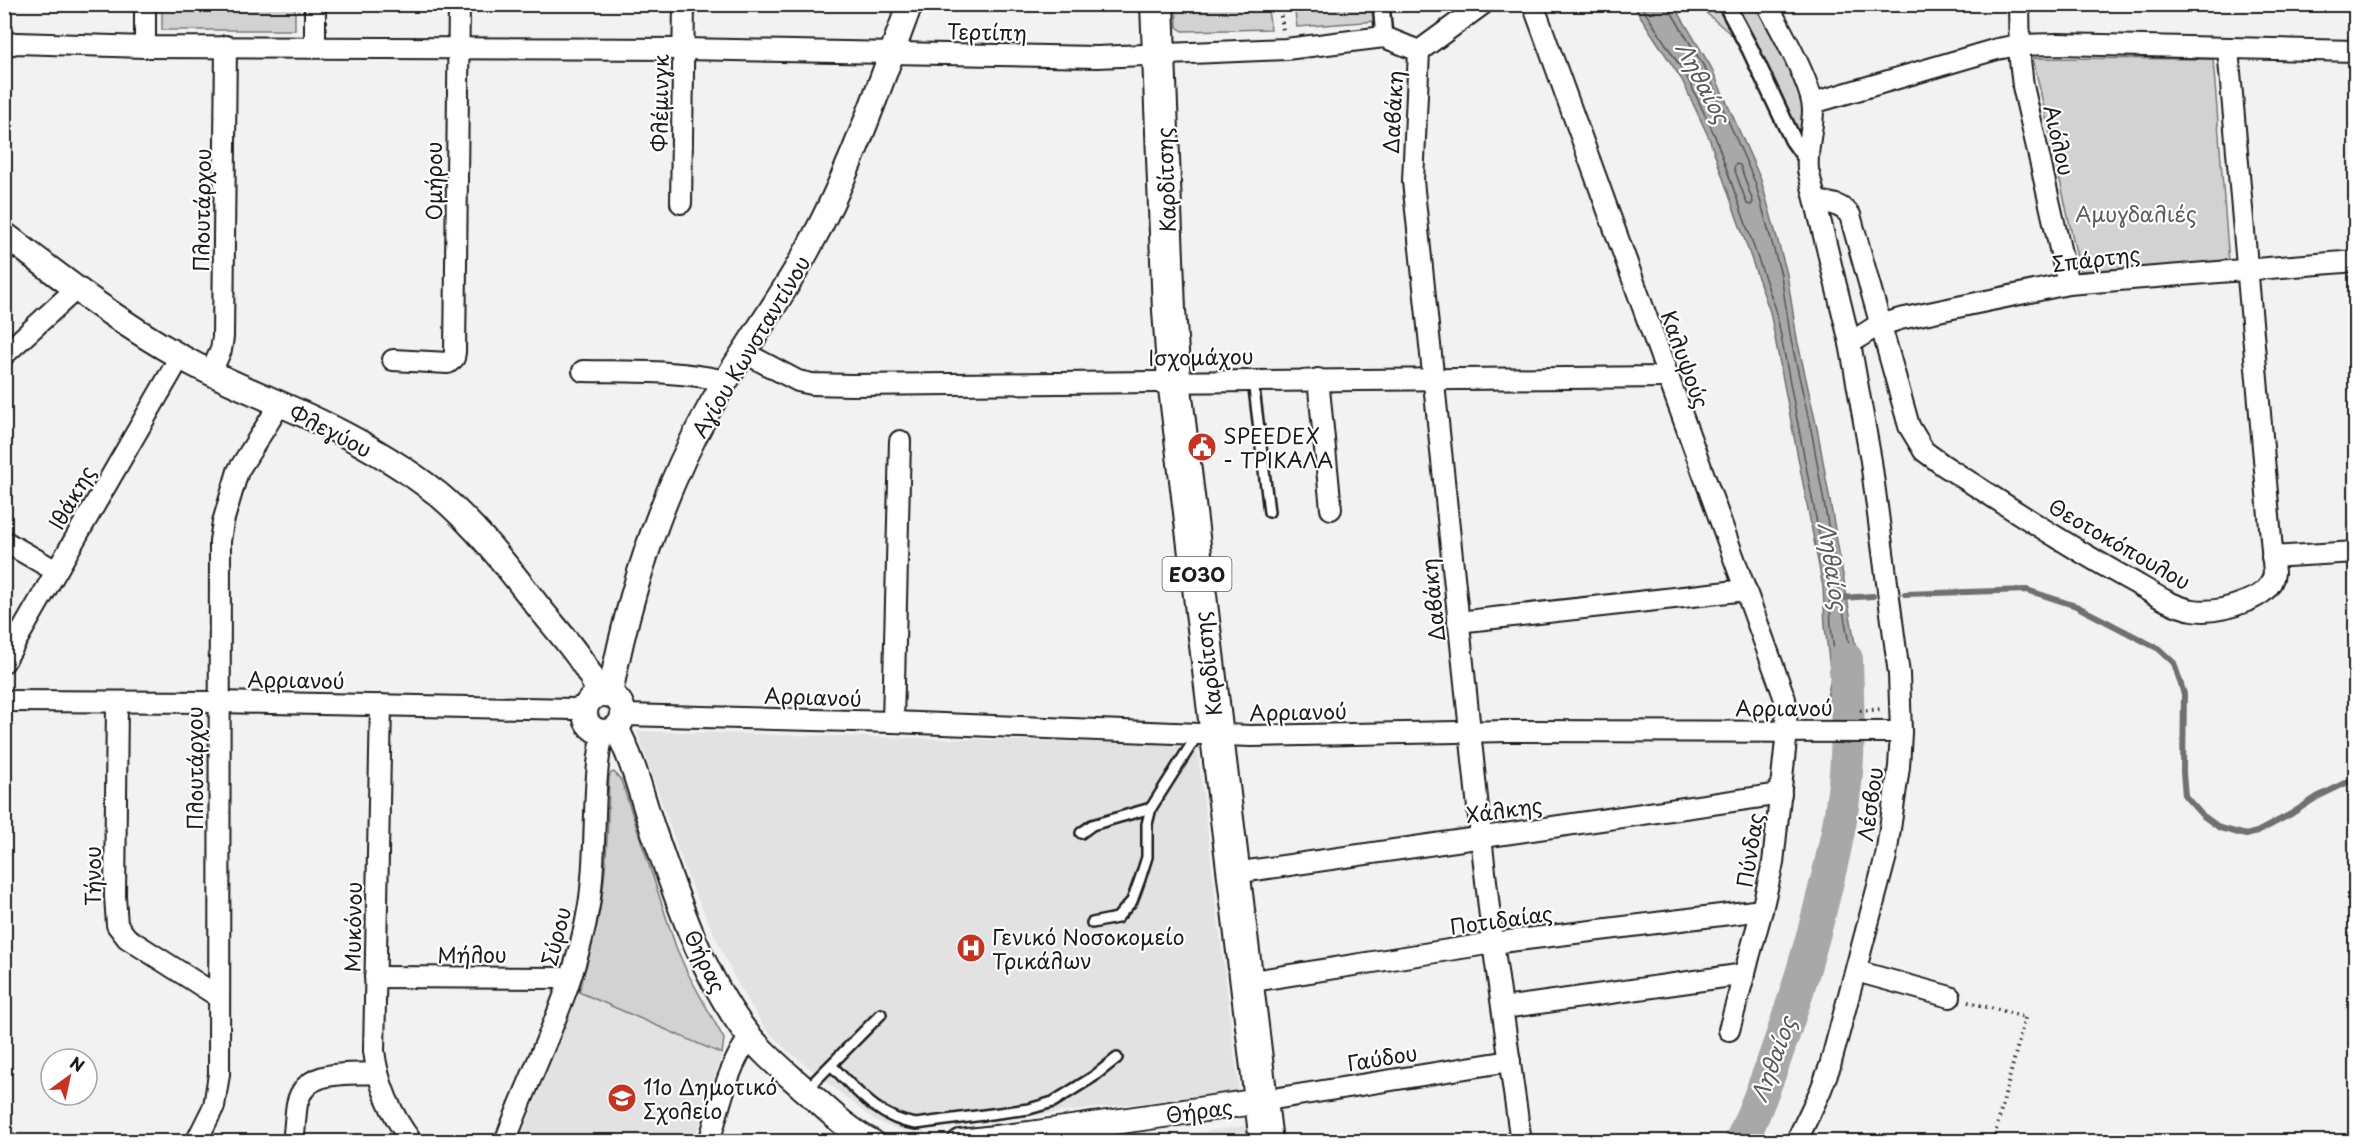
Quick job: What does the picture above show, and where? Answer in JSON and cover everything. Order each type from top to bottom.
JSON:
[{"type":"main road","name":"Καρδίτσης","points":[[1157,4],[1169,310],[1207,734],[1234,873],[1266,1142]]},
{"type":"street","points":[[145,4],[145,46]]},
{"type":"street","points":[[315,4],[315,46]]},
{"type":"street","name":"Ομήρου","points":[[393,360],[448,363],[454,358],[459,4]]},
{"type":"street","name":"Φλέμινγκ","points":[[681,203],[684,4]]},
{"type":"street","name":"Αγίου Κωνσταντίνου","points":[[598,698],[652,534],[682,463],[743,352],[817,233],[844,172],[910,4]]},
{"type":"street","points":[[1381,4],[1384,38]]},
{"type":"street","points":[[1419,51],[1483,4]]},
{"type":"street","name":"Καλυψούς","points":[[1533,4],[1667,377],[1783,689],[1787,710],[1787,731]]},
{"type":"street","points":[[1726,4],[1793,140],[1808,161]]},
{"type":"street","points":[[1767,4],[1808,87],[1812,103],[1997,49],[2019,45],[2355,51]]},
{"type":"street","name":"Αιόλου","points":[[2019,4],[2019,45],[2023,86],[2068,284]]},
{"type":"street","name":"Τερτίπη","points":[[9,42],[145,46],[684,49],[1097,57],[1286,49],[1384,38],[1419,51]]},
{"type":"street","name":"Πλουτάρχου","points":[[211,372],[221,350],[223,337],[226,46]]},
{"type":"street","name":"Θεοτοκόπουλου","points":[[1816,201],[1834,203],[1850,215],[1909,426],[1924,451],[1942,465],[2098,563],[2164,599],[2183,608],[2206,611],[2238,605],[2264,592],[2273,577],[2228,50]]},
{"type":"street","name":"Δαβάκη","points":[[1419,51],[1413,181],[1481,837],[1493,943],[1521,1142]]},
{"type":"street","name":"Λέσβου","points":[[1796,1142],[1830,1066],[1886,856],[1896,791],[1899,674],[1871,461],[1850,343],[1808,161],[1812,103]]},
{"type":"street","name":"Φλεγύου","points":[[4,234],[77,288],[180,357],[329,426],[368,447],[405,471],[452,508],[483,539],[590,674],[598,698]]},
{"type":"street","name":"Σπάρτης","points":[[1850,343],[1880,324],[2068,284],[2355,261]]},
{"type":"street","points":[[4,355],[77,288]]},
{"type":"street","name":"Ισχομάχου","points":[[743,352],[798,381],[812,384],[1667,377]]},
{"type":"street","name":"Ιθάκης","points":[[4,662],[180,357]]},
{"type":"street","points":[[583,371],[643,372],[707,377],[726,381]]},
{"type":"street","points":[[1317,379],[1331,509]]},
{"type":"street","name":"Πλουτάρχου","points":[[196,1142],[210,1117],[217,1096],[219,1074],[219,556],[223,522],[238,471],[280,404]]},
{"type":"street","points":[[893,722],[900,441]]},
{"type":"street","points":[[4,541],[56,572]]},
{"type":"street","points":[[2272,557],[2355,552]]},
{"type":"street","points":[[1458,622],[1746,590]]},
{"type":"street","points":[[598,698],[622,705],[614,725],[592,728],[585,712],[598,698]]},
{"type":"street","name":"Αρριανού","points":[[4,701],[218,702],[574,709],[598,698]]},
{"type":"street","name":"Τήνου","points":[[117,702],[115,896],[117,925],[128,938],[219,997]]},
{"type":"street","name":"Μυκόνου","points":[[381,705],[374,1052],[378,1073],[397,1119],[412,1142]]},
{"type":"street","name":"Αρριανού","points":[[614,725],[893,722],[1251,736],[1813,730],[1898,732]]},
{"type":"street","name":"Σύρου","points":[[505,1142],[569,978],[589,906],[596,789],[614,725]]},
{"type":"street","name":"Θήρας","points":[[614,725],[631,761],[668,872],[704,962],[732,1012],[750,1037],[806,1090],[850,1128],[872,1142]]},
{"type":"street","name":"Πύνδας","points":[[1728,1030],[1773,863],[1787,731]]},
{"type":"street","name":"Χάλκης","points":[[1234,873],[1781,794]]},
{"type":"street","name":"Ποτιδαίας","points":[[1247,982],[1493,943],[1762,910]]},
{"type":"street","points":[[1856,971],[1950,997]]},
{"type":"street","points":[[1503,1008],[1744,974]]},
{"type":"street","name":"Μήλου","points":[[375,977],[569,978]]},
{"type":"street","points":[[709,1142],[734,1063],[750,1037]]},
{"type":"street","name":"Γαύδου","points":[[1261,1101],[1510,1061]]},
{"type":"street","points":[[293,1142],[297,1104],[310,1081],[322,1076],[378,1073]]},
{"type":"street","name":"Θήρας","points":[[960,1142],[1031,1138],[1261,1101]]},
{"type":"lane","points":[[1253,379],[1269,512]]},
{"type":"lane","points":[[1092,923],[1117,918],[1132,901],[1147,857],[1147,824],[1151,808],[1207,734]]},
{"type":"lane","points":[[1081,833],[1102,822],[1151,808]]},
{"type":"lane","points":[[806,1090],[881,1014]]},
{"type":"lane","points":[[831,1065],[868,1102],[895,1119],[916,1124],[1029,1109],[1053,1102],[1093,1077],[1117,1058]]},
{"type":"path","points":[[1279,4],[1286,49]]},
{"type":"path","points":[[1950,997],[2025,1017],[1993,1142]]},
{"type":"shaded area","name":"Γενικό Νοσοκομείο Τρικάλων","points":[[637,731],[1197,745],[1239,1091],[905,1131],[873,1119],[782,1046],[765,1028],[751,1006],[734,977],[688,878]]},
{"type":"shaded area","name":"11ο Δημοτικό Σχολείο","points":[[579,992],[722,1054],[694,1141],[519,1142]]},
{"type":"shaded area","points":[[1253,1125],[1255,1142],[1126,1142]]},
{"type":"green space","points":[[162,5],[295,5],[295,30],[162,30]]},
{"type":"green space","points":[[1176,5],[1267,5],[1271,29],[1183,31],[1177,27]]},
{"type":"green space","points":[[1294,5],[1375,5],[1377,21],[1297,27]]},
{"type":"green space","points":[[1697,5],[1762,5],[1783,43],[1806,109],[1802,128],[1798,131],[1789,125],[1761,60]]},
{"type":"green space","name":"Αμυγδαλιές","points":[[2033,58],[2213,59],[2229,263],[2080,271]]},
{"type":"green space","points":[[614,772],[621,780],[676,947],[687,972],[724,1039],[722,1054],[579,992],[601,901],[607,846],[609,777]]},
{"type":"water","points":[[1633,5],[1674,5],[1711,67],[1761,180],[1787,274],[1797,339],[1818,433],[1856,649],[1859,706],[1825,708],[1831,678],[1823,587],[1770,312],[1709,138],[1682,80]]},
{"type":"waterway","points":[[1905,594],[2027,590],[2076,606],[2159,649],[2174,663],[2184,694],[2185,796],[2202,815],[2220,828],[2246,835],[2257,832],[2317,797],[2356,778]]},
{"type":"waterway","points":[[1840,598],[1873,596]]},
{"type":"waterway","name":"Ληθαίος","points":[[1741,1142],[1774,1062],[1792,1008],[1832,859],[1846,775],[1848,725],[1846,659]]},
{"type":"place","name":"SPEEDEX - ΤΡΙΚΑΛΑ","points":[[1202,447]]},
{"type":"place","name":"Γενικό Νοσοκομείο Τρικάλων","points":[[971,948]]},
{"type":"place","name":"11ο Δημοτικό Σχολείο","points":[[622,1098]]}]
